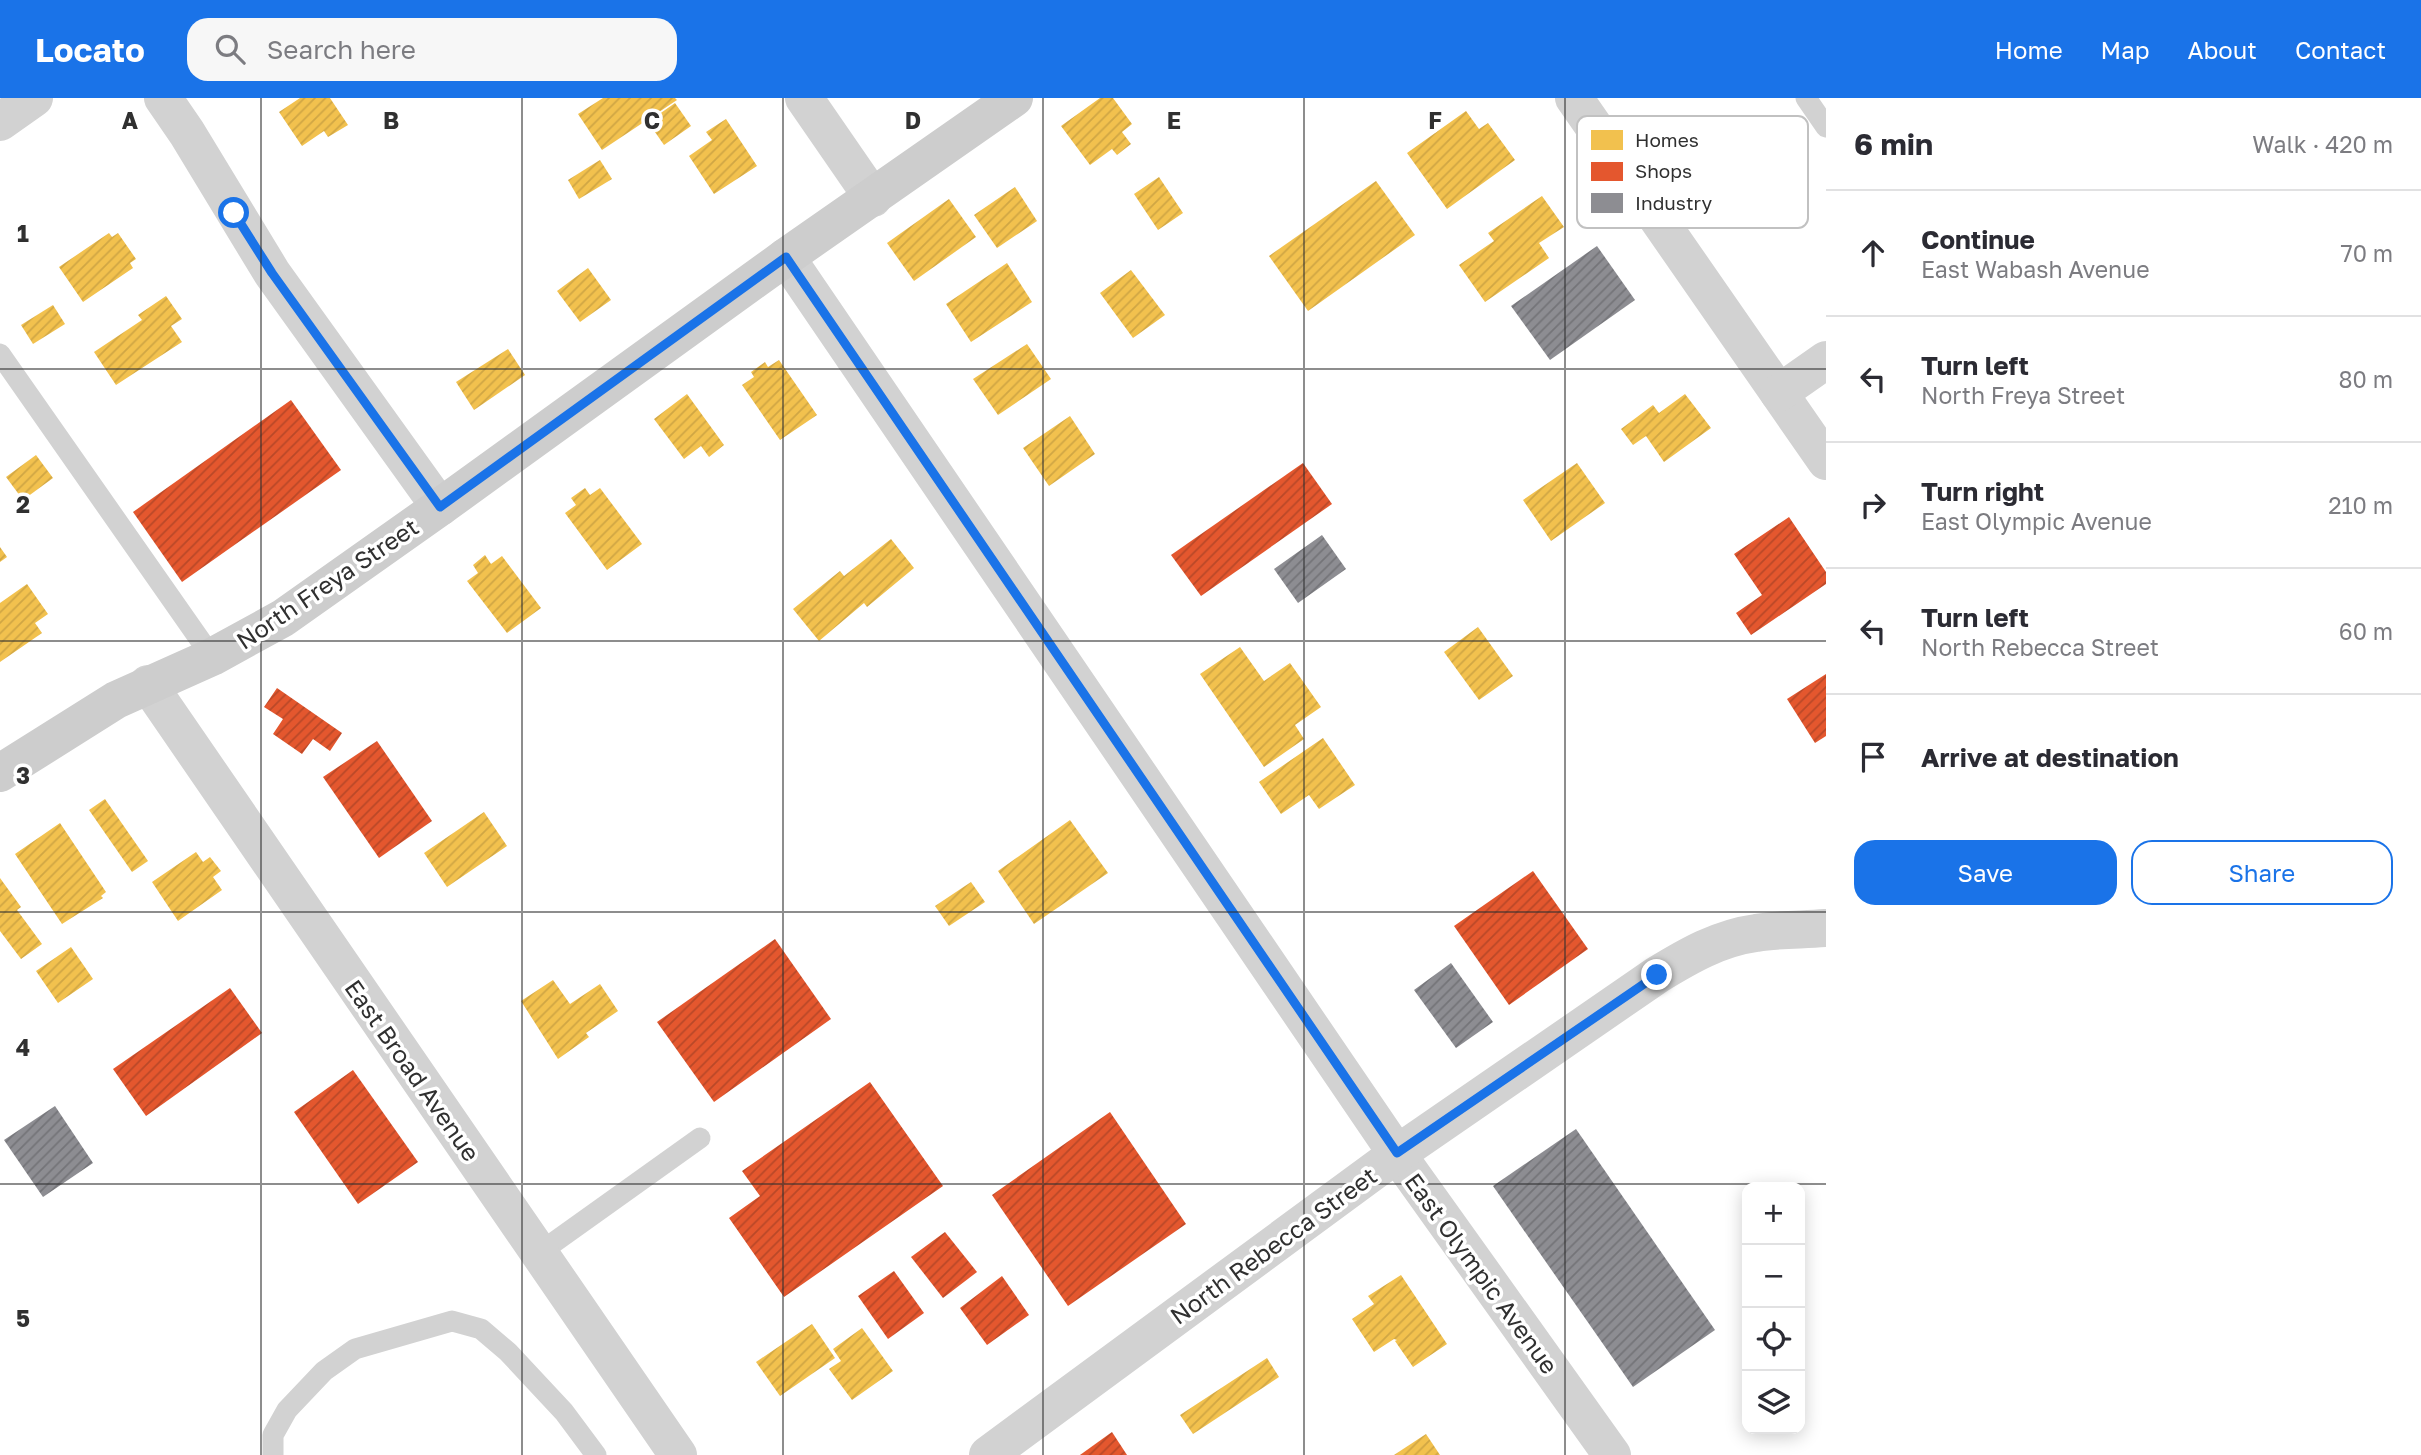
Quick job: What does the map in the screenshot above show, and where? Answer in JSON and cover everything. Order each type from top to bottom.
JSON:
[{"type":"street","points":[[0,122],[34,98]]},
{"type":"street","points":[[163,98],[272,273],[440,507]]},
{"type":"street","points":[[804,98],[873,198]]},
{"type":"street","name":"North Freya Street","points":[[0,773],[100,710],[148,684],[212,657],[284,618],[786,257],[1014,98]]},
{"type":"street","points":[[1574,98],[1587,116]]},
{"type":"street","points":[[1664,228],[1826,461]]},
{"type":"street","name":"East Olympic Avenue","points":[[786,257],[1397,1153],[1612,1455]]},
{"type":"street","points":[[1779,393],[1826,360]]},
{"type":"street","name":"East Broad Avenue","points":[[148,684],[678,1455]]},
{"type":"street","name":"North Rebecca Street","points":[[988,1455],[1397,1153],[1684,958],[1712,944],[1755,933],[1826,928]]},
{"type":"lane","points":[[1806,98],[1826,127]]},
{"type":"lane","points":[[0,354],[212,657]]},
{"type":"lane","points":[[539,1254],[700,1138]]},
{"type":"lane","points":[[273,1455],[273,1435],[287,1410],[324,1371],[355,1349],[452,1321],[481,1328],[508,1352],[565,1412],[596,1455]]},
{"type":"building: Homes","points":[[300,98],[330,98],[348,125],[328,137],[324,131],[302,146],[279,112]]},
{"type":"building: Homes","points":[[603,98],[677,100],[602,150],[578,114]]},
{"type":"building: Homes","points":[[1100,98],[1113,98],[1132,124],[1122,132],[1131,144],[1117,155],[1112,149],[1090,165],[1061,126]]},
{"type":"building: Homes","points":[[675,103],[691,126],[664,145],[648,122]]},
{"type":"building: Homes","points":[[1466,111],[1479,129],[1488,123],[1515,160],[1447,209],[1407,153]]},
{"type":"building: Homes","points":[[726,119],[757,166],[714,194],[689,156],[712,140],[706,132]]},
{"type":"building: Homes","points":[[600,160],[612,179],[579,199],[568,180]]},
{"type":"building: Homes","points":[[1159,177],[1183,213],[1158,230],[1134,194]]},
{"type":"building: Homes","points":[[1376,181],[1415,235],[1308,311],[1269,256]]},
{"type":"building: Homes","points":[[1015,187],[1037,221],[997,248],[974,215]]},
{"type":"building: Homes","points":[[1542,196],[1564,227],[1539,243],[1549,258],[1485,302],[1459,265],[1494,241],[1488,233]]},
{"type":"building: Homes","points":[[949,199],[976,237],[914,281],[887,243]]},
{"type":"building: Homes","points":[[109,233],[112,237],[118,233],[136,259],[130,263],[133,268],[83,302],[59,267]]},
{"type":"building: Homes","points":[[1007,263],[1032,302],[971,342],[946,304]]},
{"type":"building: Homes","points":[[588,268],[611,300],[580,322],[557,291]]},
{"type":"building: Homes","points":[[1131,270],[1165,315],[1133,338],[1100,293]]},
{"type":"building: Homes","points":[[166,296],[182,319],[171,326],[182,342],[116,385],[94,352],[142,320],[138,315]]},
{"type":"building: Homes","points":[[53,305],[65,324],[33,344],[21,325]]},
{"type":"building: Homes","points":[[1027,344],[1051,379],[998,415],[973,379]]},
{"type":"building: Homes","points":[[508,349],[525,375],[474,410],[456,382]]},
{"type":"building: Homes","points":[[779,360],[817,415],[780,440],[742,385],[754,377],[751,372],[765,362],[768,367]]},
{"type":"building: Homes","points":[[687,394],[724,445],[709,457],[701,446],[684,459],[654,419]]},
{"type":"building: Homes","points":[[1685,394],[1711,428],[1664,462],[1646,436],[1633,445],[1621,429],[1653,405],[1659,413]]},
{"type":"building: Homes","points":[[1070,416],[1095,454],[1049,486],[1023,448]]},
{"type":"building: Homes","points":[[36,455],[53,478],[23,500],[6,477]]},
{"type":"building: Homes","points":[[1577,463],[1605,503],[1551,541],[1523,500]]},
{"type":"building: Homes","points":[[585,488],[590,495],[600,488],[642,544],[607,570],[565,513],[576,505],[571,498]]},
{"type":"building: Homes","points":[[891,539],[914,568],[867,607],[864,603],[819,641],[793,609],[840,571],[844,576]]},
{"type":"building: Homes","points":[[0,547],[7,557],[0,562]]},
{"type":"building: Homes","points":[[485,555],[491,564],[502,556],[541,608],[507,633],[467,581],[478,573],[473,565]]},
{"type":"building: Homes","points":[[27,584],[48,614],[35,623],[42,633],[0,662],[0,603]]},
{"type":"building: Homes","points":[[1478,627],[1513,676],[1479,700],[1444,652]]},
{"type":"building: Homes","points":[[1240,647],[1264,681],[1290,663],[1321,707],[1295,725],[1304,739],[1264,767],[1200,674]]},
{"type":"building: Homes","points":[[1323,738],[1355,785],[1319,809],[1309,795],[1281,814],[1259,782]]},
{"type":"building: Homes","points":[[105,799],[148,861],[132,872],[89,810]]},
{"type":"building: Homes","points":[[484,812],[507,846],[447,887],[424,853]]},
{"type":"building: Homes","points":[[1070,820],[1108,873],[1034,924],[998,871]]},
{"type":"building: Homes","points":[[60,823],[106,892],[101,896],[103,898],[62,924],[15,854]]},
{"type":"building: Homes","points":[[196,852],[203,862],[210,857],[221,871],[213,877],[222,890],[178,921],[152,882]]},
{"type":"building: Homes","points":[[0,878],[21,907],[17,910],[42,944],[21,959],[0,931]]},
{"type":"building: Homes","points":[[971,882],[985,902],[949,926],[935,906]]},
{"type":"building: Homes","points":[[71,947],[93,979],[58,1003],[36,971]]},
{"type":"building: Homes","points":[[553,980],[570,1004],[600,984],[618,1011],[586,1033],[589,1037],[558,1059],[521,1001]]},
{"type":"building: Homes","points":[[1401,1275],[1447,1344],[1413,1367],[1395,1341],[1397,1340],[1394,1339],[1374,1352],[1352,1319],[1374,1304],[1368,1296]]},
{"type":"building: Homes","points":[[812,1324],[835,1358],[780,1396],[756,1362]]},
{"type":"building: Homes","points":[[862,1328],[893,1371],[852,1400],[829,1369],[841,1361],[833,1349]]},
{"type":"building: Homes","points":[[1267,1358],[1279,1377],[1193,1434],[1180,1415]]},
{"type":"building: Homes","points":[[1426,1434],[1440,1455],[1394,1455]]},
{"type":"building: Shops","points":[[291,400],[341,470],[182,582],[133,512]]},
{"type":"building: Shops","points":[[1303,463],[1332,504],[1201,596],[1171,555]]},
{"type":"building: Shops","points":[[1789,517],[1826,572],[1826,584],[1751,635],[1736,613],[1762,595],[1734,554]]},
{"type":"building: Shops","points":[[1826,674],[1826,736],[1815,743],[1787,699]]},
{"type":"building: Shops","points":[[277,688],[342,733],[330,751],[313,739],[302,754],[273,734],[283,719],[264,707]]},
{"type":"building: Shops","points":[[377,741],[432,821],[379,858],[323,777]]},
{"type":"building: Shops","points":[[1533,871],[1588,949],[1509,1005],[1454,926]]},
{"type":"building: Shops","points":[[775,939],[831,1019],[714,1102],[657,1022]]},
{"type":"building: Shops","points":[[230,988],[262,1033],[146,1116],[113,1069]]},
{"type":"building: Shops","points":[[353,1070],[418,1162],[358,1204],[294,1112]]},
{"type":"building: Shops","points":[[870,1082],[943,1186],[784,1297],[729,1218],[760,1196],[742,1171]]},
{"type":"building: Shops","points":[[1110,1112],[1186,1224],[1068,1306],[992,1195]]},
{"type":"building: Shops","points":[[945,1232],[977,1272],[943,1298],[911,1257]]},
{"type":"building: Shops","points":[[894,1271],[924,1313],[888,1339],[858,1296]]},
{"type":"building: Shops","points":[[1002,1276],[1029,1315],[987,1345],[960,1308]]},
{"type":"building: Shops","points":[[1112,1432],[1127,1455],[1080,1455]]},
{"type":"building: Industry","points":[[1597,246],[1635,300],[1550,360],[1511,306]]},
{"type":"building: Industry","points":[[1322,535],[1346,569],[1298,603],[1274,569]]},
{"type":"building: Industry","points":[[1451,963],[1493,1022],[1456,1048],[1414,990]]},
{"type":"building: Industry","points":[[55,1106],[93,1163],[43,1197],[4,1140]]},
{"type":"building: Industry","points":[[1576,1129],[1715,1330],[1633,1387],[1493,1186]]},
{"type":"route","points":[[234,213],[272,273],[440,507],[786,257],[1397,1153],[1657,975]]}]
